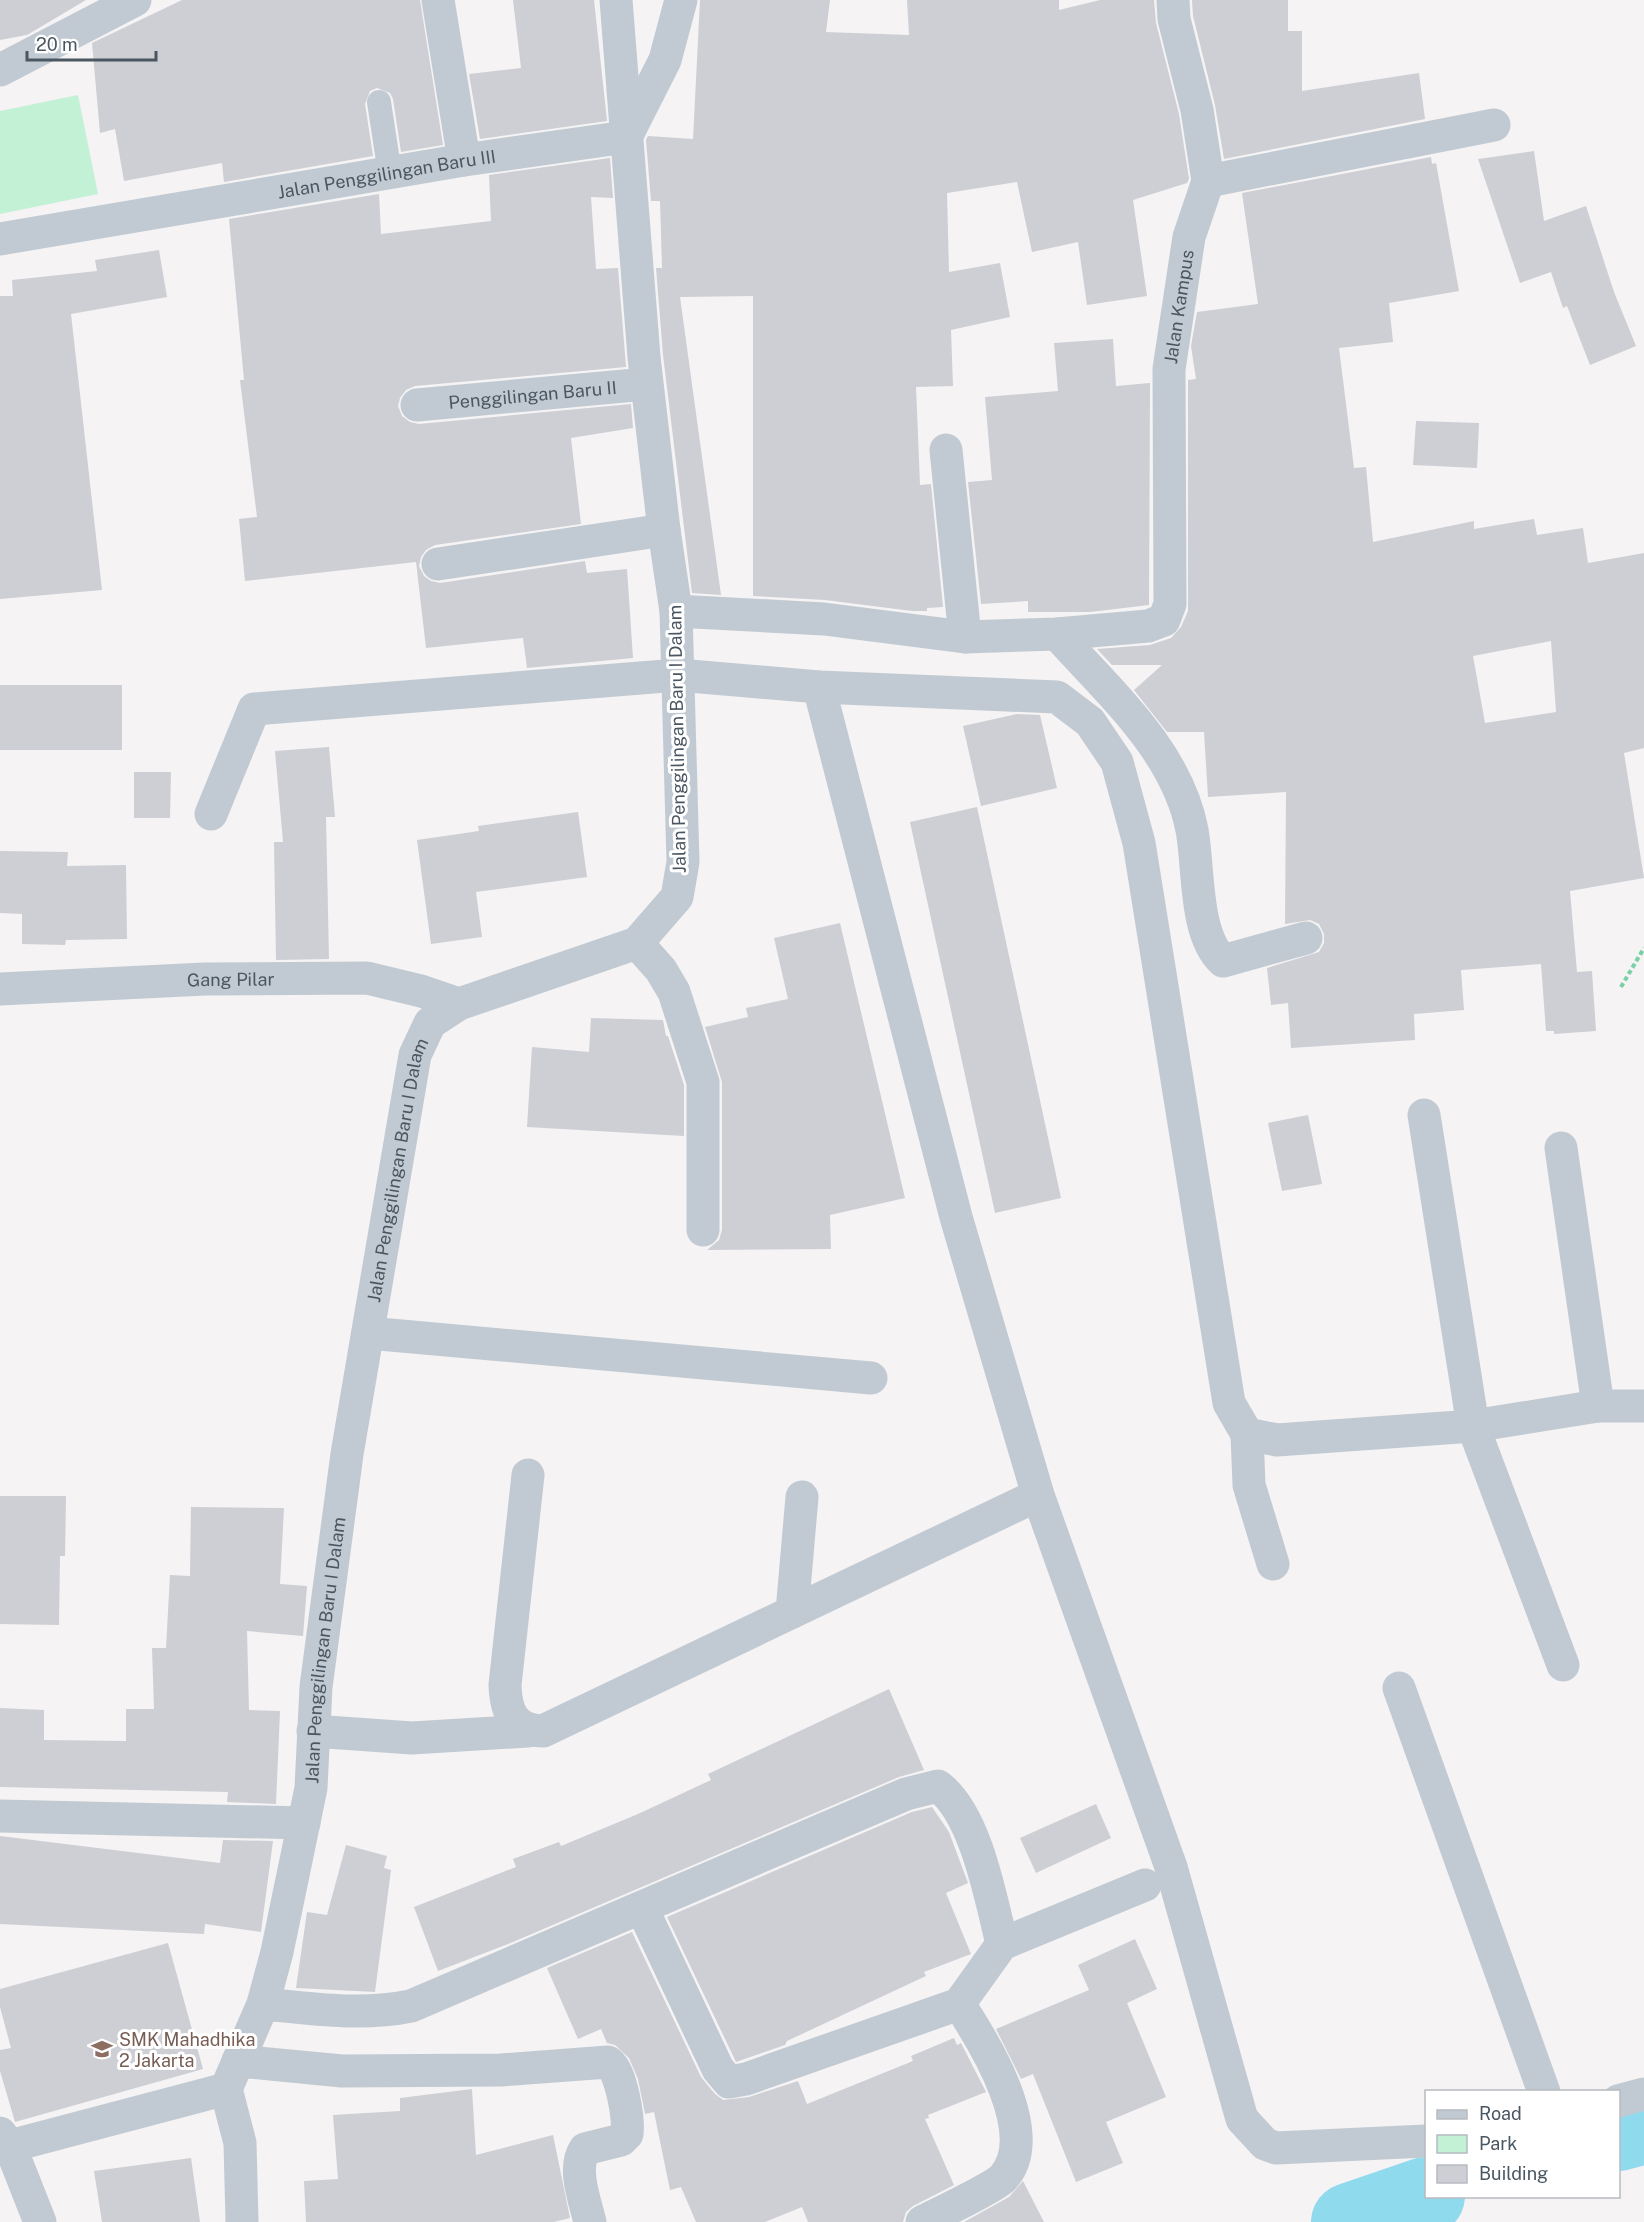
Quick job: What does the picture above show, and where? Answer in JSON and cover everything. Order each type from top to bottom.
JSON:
[{"type":"street","points":[[0,70],[135,0]]},
{"type":"street","points":[[438,0],[464,160]]},
{"type":"street","name":"Jalan Penggilingan Baru I Dalam","points":[[232,2075],[263,2004],[277,1952],[311,1788],[316,1687],[345,1466],[415,1055],[430,1023],[459,1004],[608,955],[637,943],[677,897],[683,862],[676,611],[646,384],[616,0]]},
{"type":"street","points":[[626,137],[665,60],[681,0]]},
{"type":"street","name":"Jalan Kampus","points":[[1057,634],[1148,626],[1164,620],[1170,604],[1171,350],[1189,237],[1208,180],[1197,110],[1174,18],[1173,0]]},
{"type":"street","points":[[1208,180],[1494,125]]},
{"type":"street","name":"Jalan Penggilingan Baru III","points":[[0,239],[464,160],[626,137]]},
{"type":"street","name":"Penggilingan Baru II","points":[[417,405],[646,384]]},
{"type":"street","points":[[946,450],[965,637]]},
{"type":"street","points":[[438,564],[664,530]]},
{"type":"street","points":[[676,611],[824,619],[965,637],[1057,634],[1157,748],[1177,782],[1192,829],[1204,926],[1215,954],[1223,961],[1306,938]]},
{"type":"street","points":[[211,814],[254,709],[678,675],[819,687],[1058,697],[1090,722],[1117,762],[1139,843],[1229,1403],[1247,1434],[1249,1485],[1273,1564]]},
{"type":"street","points":[[819,687],[956,1217],[1038,1496],[1171,1867],[1242,2119],[1265,2144],[1276,2148],[1425,2141]]},
{"type":"street","points":[[637,943],[661,970],[674,992],[703,1083],[703,1230]]},
{"type":"street","name":"Gang Pilar","points":[[0,989],[205,979],[367,978],[421,991],[459,1004]]},
{"type":"street","points":[[1424,1115],[1473,1426],[1563,1665]]},
{"type":"street","points":[[1561,1148],[1598,1406]]},
{"type":"street","points":[[368,1333],[872,1378]]},
{"type":"street","points":[[1247,1434],[1277,1440],[1473,1426],[1598,1406],[1644,1406]]},
{"type":"street","points":[[528,1475],[505,1685],[508,1711],[519,1725],[528,1731]]},
{"type":"street","points":[[313,1731],[412,1738],[543,1731],[1038,1496]]},
{"type":"street","points":[[792,1612],[802,1497]]},
{"type":"street","points":[[1399,1688],[1544,2090]]},
{"type":"street","points":[[263,2004],[336,2011],[384,2011],[411,2006],[906,1794],[938,1786],[952,1797],[980,1857],[1002,1944]]},
{"type":"street","points":[[0,1816],[304,1824]]},
{"type":"street","points":[[642,1908],[718,2069],[729,2082],[746,2079],[959,2004],[1002,1944],[1145,1885]]},
{"type":"street","points":[[922,2222],[1002,2179],[1015,2151],[1014,2116],[987,2047],[959,2004]]},
{"type":"street","points":[[40,2222],[5,2139],[232,2075],[342,2071],[501,2070],[608,2062],[616,2071],[628,2129],[621,2140],[585,2149],[581,2155],[580,2172],[590,2222]]},
{"type":"street","points":[[232,2075],[240,2143],[242,2222]]},
{"type":"street","points":[[1620,2101],[1644,2094]]},
{"type":"lane","points":[[379,102],[390,174]]},
{"type":"path","points":[[1621,987],[1644,948]]},
{"type":"green space","points":[[78,95],[98,194],[0,214],[0,111]]},
{"type":"building","points":[[0,0],[86,0],[27,35],[0,40]]},
{"type":"building","points":[[182,0],[420,0],[443,145],[401,152],[393,99],[390,93],[377,88],[370,91],[365,104],[373,156],[224,182],[222,163],[124,181],[115,129],[100,133],[92,43]]},
{"type":"building","points":[[513,0],[594,0],[607,121],[480,139],[469,74],[521,68]]},
{"type":"building","points":[[700,0],[830,0],[826,32],[909,35],[907,0],[1059,0],[1059,10],[1100,0],[1154,0],[1156,23],[1179,114],[1189,179],[1187,183],[1133,200],[1147,296],[1087,305],[1078,242],[1032,252],[1017,182],[947,193],[949,272],[1000,263],[1010,317],[951,330],[953,386],[916,387],[920,485],[931,484],[943,607],[927,608],[927,611],[912,611],[825,600],[753,596],[753,296],[680,297],[721,595],[692,593],[663,355],[656,268],[662,268],[660,201],[651,201],[646,140],[648,136],[693,139]]},
{"type":"building","points":[[1192,0],[1288,0],[1288,31],[1302,31],[1302,91],[1419,73],[1425,119],[1224,159],[1215,105],[1193,16]]},
{"type":"building","points":[[1534,151],[1544,221],[1586,206],[1614,292],[1636,346],[1590,365],[1567,306],[1563,308],[1551,272],[1520,283],[1478,159]]},
{"type":"building","points":[[1431,157],[1432,164],[1436,163],[1459,291],[1389,303],[1393,342],[1339,348],[1354,468],[1366,467],[1373,542],[1474,521],[1474,529],[1534,519],[1537,535],[1583,528],[1588,563],[1644,553],[1644,748],[1624,753],[1644,878],[1570,891],[1577,972],[1592,971],[1596,1031],[1554,1034],[1554,1031],[1546,1031],[1541,964],[1461,970],[1464,1010],[1414,1014],[1415,1040],[1291,1048],[1288,1003],[1271,1005],[1267,968],[1319,952],[1324,943],[1324,934],[1319,924],[1310,920],[1285,924],[1286,792],[1208,797],[1204,732],[1167,732],[1134,690],[1162,665],[1112,665],[1097,649],[1150,645],[1171,638],[1181,627],[1188,611],[1188,380],[1196,379],[1191,346],[1197,312],[1258,304],[1242,193]],"holes":[[[1551,641],[1556,712],[1485,723],[1473,656]]]},
{"type":"building","points":[[610,158],[613,198],[591,197],[596,269],[618,268],[626,367],[415,386],[406,390],[398,406],[402,416],[410,422],[419,424],[631,404],[633,428],[571,438],[581,524],[435,545],[426,550],[419,566],[424,576],[440,583],[585,561],[587,573],[627,569],[633,658],[527,668],[523,638],[426,648],[416,562],[245,581],[239,519],[257,517],[240,380],[244,380],[229,219],[379,194],[381,234],[491,221],[489,175]]},
{"type":"building","points":[[159,250],[167,297],[71,314],[102,590],[0,599],[0,296],[13,296],[12,280],[97,271],[95,260]]},
{"type":"building","points":[[1113,339],[1116,386],[1150,383],[1149,605],[1090,612],[1028,612],[1028,601],[981,604],[968,482],[992,480],[985,397],[1058,391],[1054,343]]},
{"type":"building","points":[[1416,421],[1479,423],[1477,468],[1413,465]]},
{"type":"building","points":[[0,685],[122,685],[122,750],[0,750]]},
{"type":"building","points":[[1017,714],[1040,715],[1057,788],[981,806],[963,726]]},
{"type":"building","points":[[329,747],[335,817],[326,817],[329,959],[276,960],[274,842],[283,842],[275,751]]},
{"type":"building","points":[[134,772],[171,772],[170,818],[134,818]]},
{"type":"building","points":[[977,807],[1061,1198],[995,1213],[910,822]]},
{"type":"building","points":[[578,812],[587,877],[476,892],[482,937],[431,944],[417,840],[479,831],[478,826]]},
{"type":"building","points":[[0,851],[68,852],[67,866],[126,865],[127,939],[66,940],[65,945],[22,944],[22,914],[0,913]]},
{"type":"building","points":[[840,923],[905,1198],[830,1215],[831,1249],[707,1250],[719,1240],[722,1230],[722,1082],[705,1027],[748,1017],[746,1008],[788,999],[774,938]]},
{"type":"building","points":[[591,1018],[663,1020],[666,1036],[668,1036],[684,1085],[684,1136],[527,1127],[532,1047],[589,1052]]},
{"type":"building","points":[[1308,1115],[1322,1184],[1282,1191],[1268,1123]]},
{"type":"building","points":[[0,1496],[66,1496],[65,1556],[60,1556],[59,1625],[0,1624]]},
{"type":"building","points":[[191,1507],[284,1508],[280,1584],[307,1586],[303,1636],[247,1631],[249,1710],[280,1711],[276,1804],[227,1802],[228,1792],[0,1787],[0,1708],[44,1710],[44,1740],[126,1741],[126,1709],[154,1709],[152,1648],[166,1648],[170,1575],[190,1576]]},
{"type":"building","points":[[889,1689],[924,1770],[899,1777],[513,1942],[438,1971],[414,1907],[516,1867],[513,1859],[559,1842],[561,1846],[638,1814],[711,1780],[708,1774]]},
{"type":"building","points":[[1096,1804],[1111,1838],[1036,1873],[1020,1838]]},
{"type":"building","points":[[932,1807],[949,1832],[968,1883],[946,1893],[971,1954],[924,1972],[926,1976],[787,2041],[785,2045],[736,2062],[667,1917],[912,1812]]},
{"type":"building","points":[[0,1836],[220,1863],[223,1840],[273,1841],[261,1932],[205,1924],[204,1934],[0,1924]]},
{"type":"building","points":[[346,1845],[387,1856],[384,1868],[391,1870],[375,1992],[296,1988],[307,1912],[327,1915]]},
{"type":"building","points":[[632,1932],[701,2077],[723,2100],[749,2097],[798,2081],[807,2104],[913,2061],[911,2056],[954,2038],[957,2045],[961,2043],[986,2092],[928,2115],[929,2118],[925,2119],[954,2185],[913,2206],[906,2212],[903,2222],[808,2222],[802,2207],[765,2222],[696,2222],[681,2187],[670,2190],[654,2112],[645,2114],[638,2079],[629,2058],[615,2045],[607,2043],[601,2029],[578,2039],[547,1968]]},
{"type":"building","points":[[1135,1939],[1157,1989],[1127,2003],[1166,2097],[1106,2122],[1123,2163],[1076,2182],[1033,2074],[1021,2079],[996,2029],[1089,1990],[1078,1965]]},
{"type":"building","name":"SMK Mahadhika 2 Jakarta","points":[[168,1943],[203,2069],[15,2122],[0,2071],[0,2050],[11,2048],[0,2007],[0,1989]]},
{"type":"building","points":[[472,2089],[476,2155],[553,2135],[570,2218],[554,2222],[306,2222],[304,2181],[338,2179],[333,2115],[400,2111],[400,2098]]},
{"type":"building","points":[[191,2158],[200,2222],[102,2222],[94,2171]]},
{"type":"building","points":[[1023,2181],[1044,2222],[964,2222],[1009,2197]]},
{"type":"waterway","points":[[1620,2131],[1644,2125]]},
{"type":"waterway","points":[[1350,2222],[1425,2196]]},
{"type":"place","name":"SMK Mahadhika 2 Jakarta","points":[[102,2049]]}]
